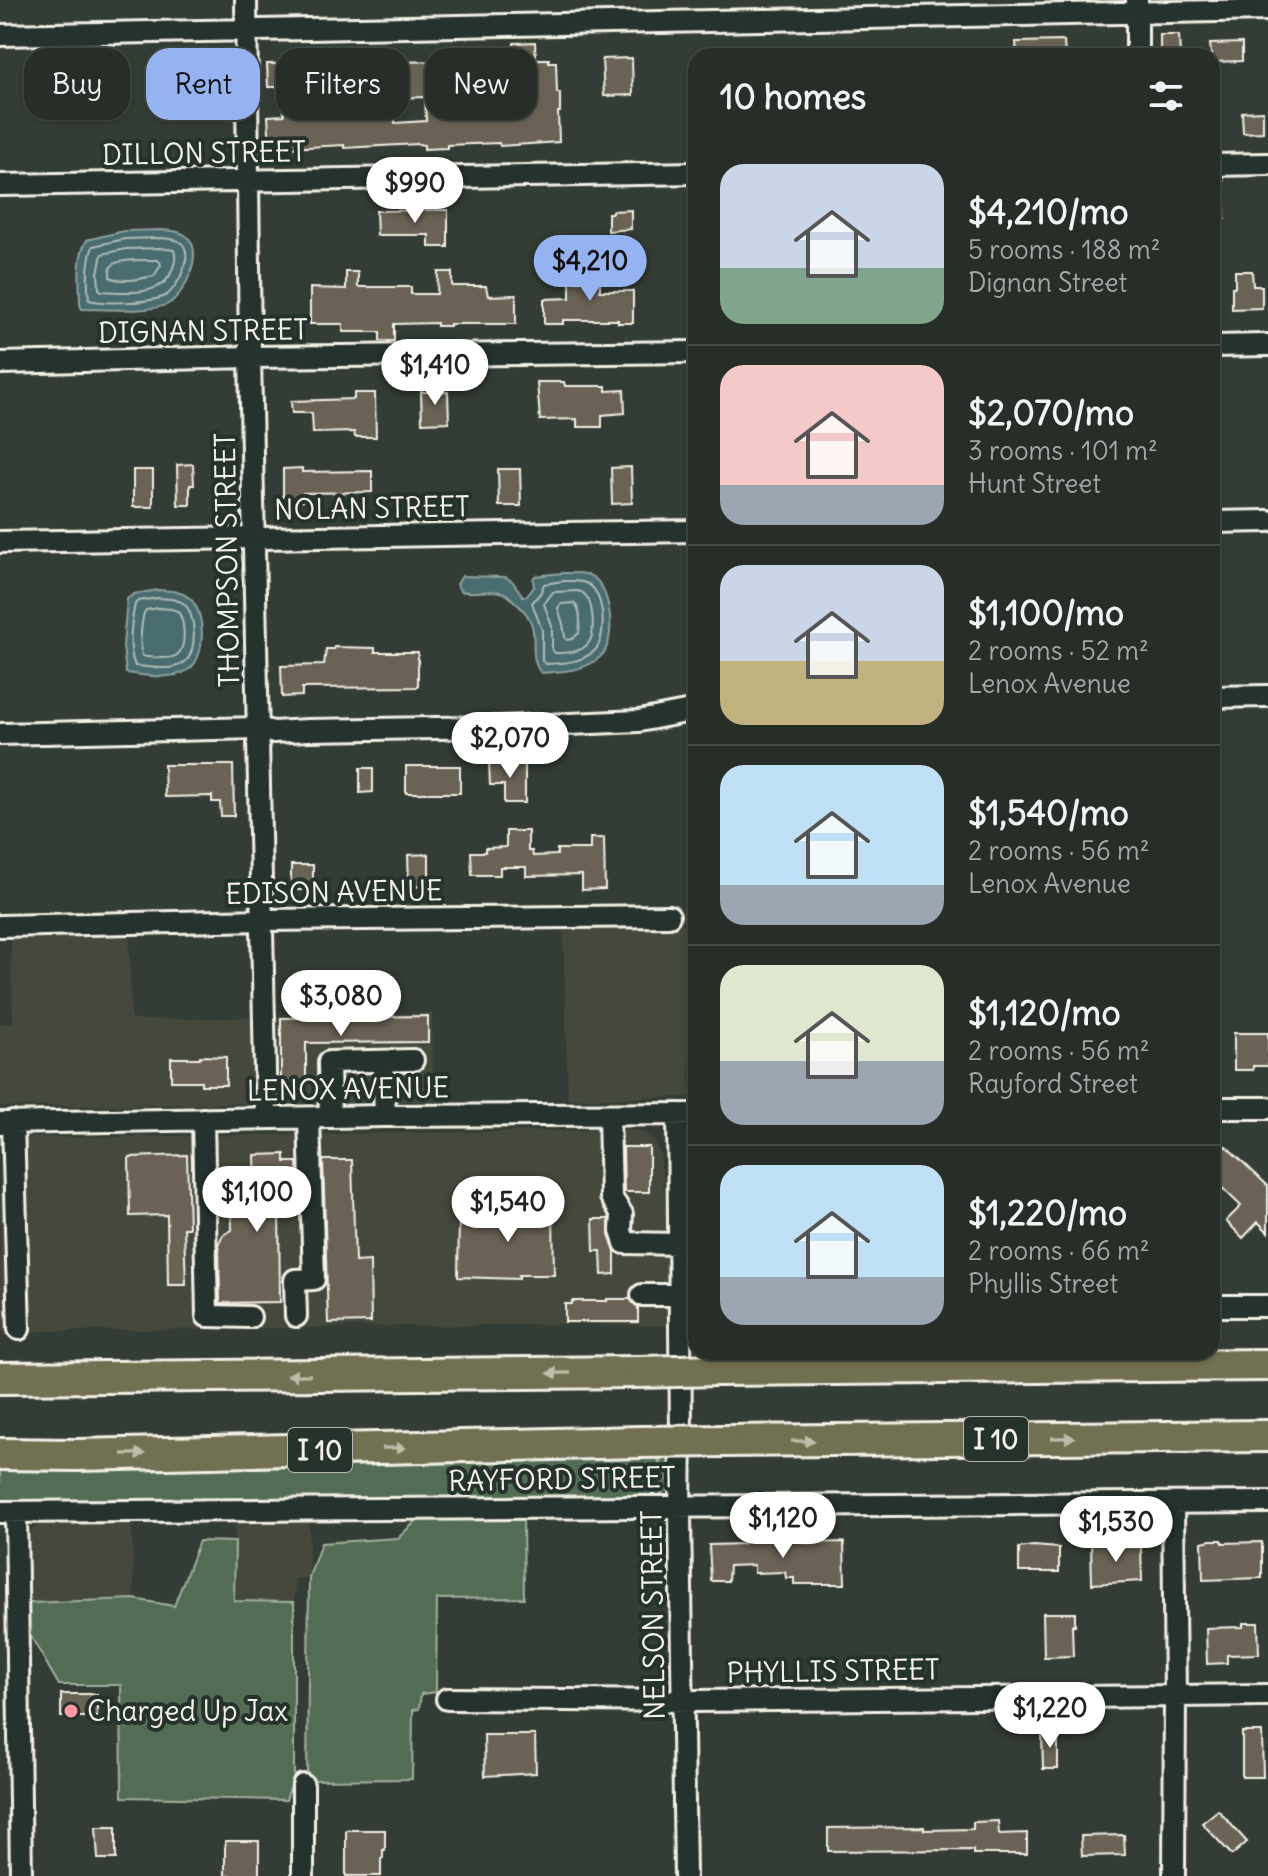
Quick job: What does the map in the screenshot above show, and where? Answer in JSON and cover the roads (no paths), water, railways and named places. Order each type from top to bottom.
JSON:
[{"type":"highway","points":[[0,1378],[1268,1365]]},
{"type":"highway","points":[[0,1371],[132,1377]]},
{"type":"highway","name":"I 10","points":[[0,1454],[77,1455],[640,1442],[1268,1436]]},
{"type":"highway","points":[[0,1463],[77,1455]]},
{"type":"street","name":"THOMPSON STREET","points":[[246,0],[266,1118]]},
{"type":"street","points":[[1137,6],[1137,48]]},
{"type":"street","points":[[0,35],[1137,6],[1268,10]]},
{"type":"street","points":[[1220,165],[1268,164]]},
{"type":"street","name":"DILLON STREET","points":[[0,185],[688,173]]},
{"type":"street","points":[[1220,346],[1268,345]]},
{"type":"street","name":"DIGNAN STREET","points":[[0,363],[688,352]]},
{"type":"street","points":[[1220,522],[1268,521]]},
{"type":"street","name":"NOLAN STREET","points":[[0,542],[688,531]]},
{"type":"street","points":[[1220,697],[1268,696]]},
{"type":"street","points":[[0,734],[258,728],[273,732],[530,725],[639,721],[688,712]]},
{"type":"street","name":"EDISON AVENUE","points":[[0,926],[669,916]]},
{"type":"street","points":[[330,1117],[329,1062],[413,1060]]},
{"type":"street","points":[[383,1061],[385,1116]]},
{"type":"street","points":[[1220,1108],[1268,1108]]},
{"type":"street","name":"LENOX AVENUE","points":[[6,1122],[687,1114]]},
{"type":"street","name":"NELSON STREET","points":[[685,1876],[680,1506],[684,1304],[679,1244],[687,1114]]},
{"type":"street","points":[[609,1115],[611,1197],[622,1214],[621,1231],[625,1243],[679,1244]]},
{"type":"street","points":[[296,1316],[295,1280],[314,1279],[309,1118]]},
{"type":"street","points":[[203,1119],[207,1316],[250,1317]]},
{"type":"street","points":[[6,1122],[19,1329]]},
{"type":"street","points":[[642,1295],[684,1304]]},
{"type":"street","points":[[1220,1306],[1268,1306]]},
{"type":"street","name":"RAYFORD STREET","points":[[8,1512],[1268,1502]]},
{"type":"street","points":[[1173,1503],[1174,1876]]},
{"type":"street","points":[[8,1512],[21,1876]]},
{"type":"street","name":"PHYLLIS STREET","points":[[447,1699],[683,1701],[1268,1695]]},
{"type":"street","points":[[303,1785],[303,1876]]},
{"type":"water","points":[[161,230],[185,235],[194,250],[191,271],[175,299],[150,309],[82,309],[80,263],[87,240],[124,231]]},
{"type":"water","points":[[562,573],[593,577],[604,593],[610,617],[609,640],[600,657],[587,666],[564,671],[541,673],[534,657],[531,623],[510,597],[499,592],[460,591],[457,584],[462,576],[505,577],[523,596],[527,596],[534,587],[535,576]]},
{"type":"water","points":[[158,590],[181,593],[194,603],[201,622],[199,655],[188,670],[174,675],[126,673],[123,646],[127,599],[134,594]]},
{"type":"place","name":"Charged Up Jax","points":[[71,1711]]}]
